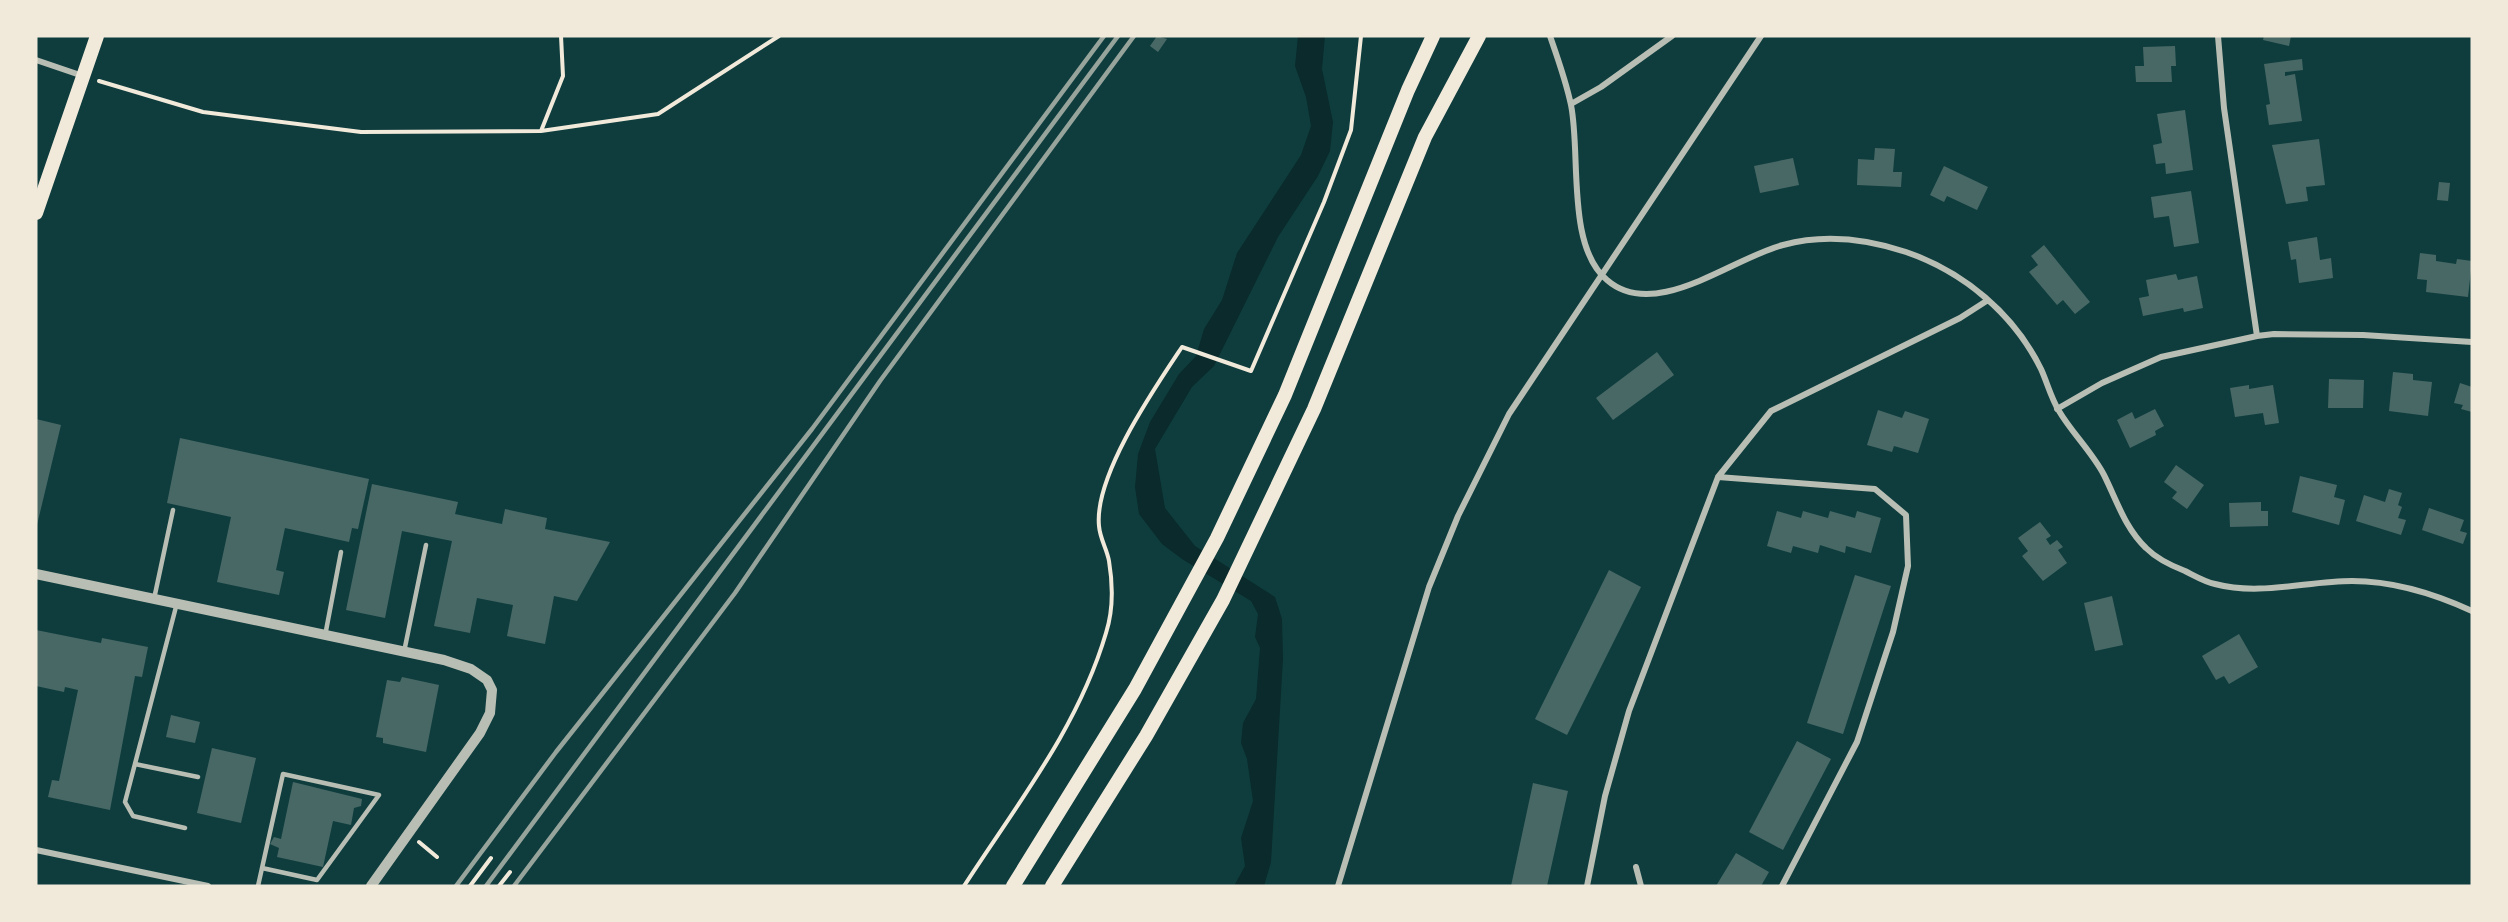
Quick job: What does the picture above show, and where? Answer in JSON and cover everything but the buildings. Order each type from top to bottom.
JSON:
[{"type":"main road","points":[[36,213],[98,36]]},
{"type":"main road","points":[[1013,886],[1123,710],[1218,538],[1285,395],[1408,90],[1433,36]]},
{"type":"main road","points":[[1052,886],[1146,736],[1246,556],[1314,409],[1425,137],[1479,36]]},
{"type":"street","points":[[1550,36],[1571,104],[1577,147],[1576,193],[1584,245],[1602,276],[1628,292],[1657,295],[1673,291],[1764,250],[1806,240],[1840,239],[1872,244],[1925,260],[1960,278],[1988,300],[2006,317],[2023,339],[2041,369],[2057,409],[2102,472],[2128,527],[2148,550],[2174,566],[2214,584],[2245,589],[2353,581],[2402,586],[2472,611]]},
{"type":"street","points":[[1571,104],[1601,87],[1672,36]]},
{"type":"street","points":[[1338,886],[1429,586],[1458,516],[1509,414],[1761,36]]},
{"type":"street","points":[[2218,36],[2224,108],[2258,336]]},
{"type":"street","points":[[36,60],[84,76]]},
{"type":"street","points":[[1587,886],[1605,796],[1629,711],[1718,477],[1770,411],[1960,318],[1988,300]]},
{"type":"street","points":[[2057,409],[2102,383],[2161,357],[2258,336],[2274,334],[2363,335],[2472,342]]},
{"type":"street","points":[[1718,477],[1875,489],[1906,515],[1908,566],[1893,632],[1857,742],[1782,886]]},
{"type":"street","points":[[36,574],[405,652],[471,669],[487,680],[492,690],[490,713],[480,733],[371,886]]},
{"type":"street","points":[[36,850],[208,886]]},
{"type":"street","points":[[1636,867],[1641,886]]},
{"type":"lane","points":[[154,599],[173,510]]},
{"type":"lane","points":[[405,652],[426,545]]},
{"type":"lane","points":[[325,636],[341,552]]},
{"type":"lane","points":[[177,603],[125,802],[133,816],[185,828]]},
{"type":"lane","points":[[135,764],[198,777]]},
{"type":"lane","points":[[258,886],[262,868],[283,774],[379,795],[317,880],[262,868]]},
{"type":"path","points":[[541,131],[563,76],[561,36]]},
{"type":"path","points":[[84,76],[203,112],[350,131],[541,131],[658,114],[778,36]]},
{"type":"path","points":[[964,886],[1047,763],[1077,710],[1098,659],[1111,610],[1109,561],[1099,525],[1107,478],[1134,425],[1182,347],[1251,371],[1347,141],[1353,114],[1354,79],[1361,36]]},
{"type":"path","points":[[410,833],[437,856]]},
{"type":"path","points":[[470,886],[491,858]]},
{"type":"path","points":[[499,886],[510,872]]},
{"type":"water","points":[[1298,36],[1325,36],[1322,69],[1333,122],[1330,151],[1318,176],[1278,237],[1214,366],[1192,387],[1155,449],[1165,508],[1195,546],[1275,597],[1282,619],[1283,659],[1271,862],[1264,886],[1234,886],[1245,866],[1241,838],[1253,801],[1247,759],[1241,743],[1243,723],[1256,699],[1260,648],[1255,637],[1258,614],[1251,601],[1182,559],[1162,544],[1139,514],[1135,487],[1138,454],[1150,422],[1179,374],[1196,356],[1204,329],[1222,300],[1237,253],[1301,155],[1311,126],[1306,97],[1295,66]]},
{"type":"railway","points":[[456,886],[556,752],[812,429],[1104,36]]},
{"type":"railway","points":[[486,886],[1118,36]]},
{"type":"railway","points":[[514,886],[735,593],[880,381],[1134,36]]}]
